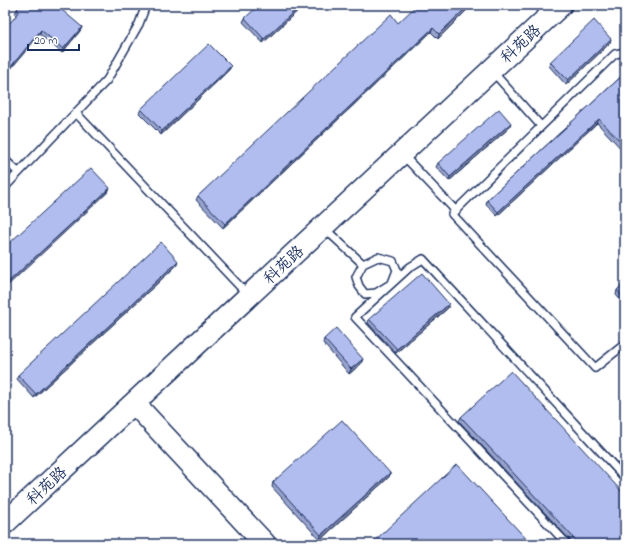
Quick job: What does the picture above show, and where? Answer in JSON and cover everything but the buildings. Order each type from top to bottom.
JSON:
[{"type":"street","name":"科苑路","points":[[5,523],[561,5]]},
{"type":"street","points":[[134,403],[265,544]]},
{"type":"lane","points":[[5,187],[107,80],[139,24],[146,5]]},
{"type":"lane","points":[[625,52],[616,54],[452,214],[595,368],[625,344]]},
{"type":"lane","points":[[491,70],[541,126]]},
{"type":"lane","points":[[76,113],[248,296]]},
{"type":"lane","points":[[402,153],[456,211]]},
{"type":"lane","points":[[5,160],[18,172]]},
{"type":"lane","points":[[323,226],[363,264]]},
{"type":"lane","points":[[378,257],[393,261],[397,270],[392,283],[376,293],[365,294],[358,286],[356,277],[363,264],[378,257]]},
{"type":"lane","points":[[567,544],[355,317],[410,267],[423,259],[625,478]]}]
